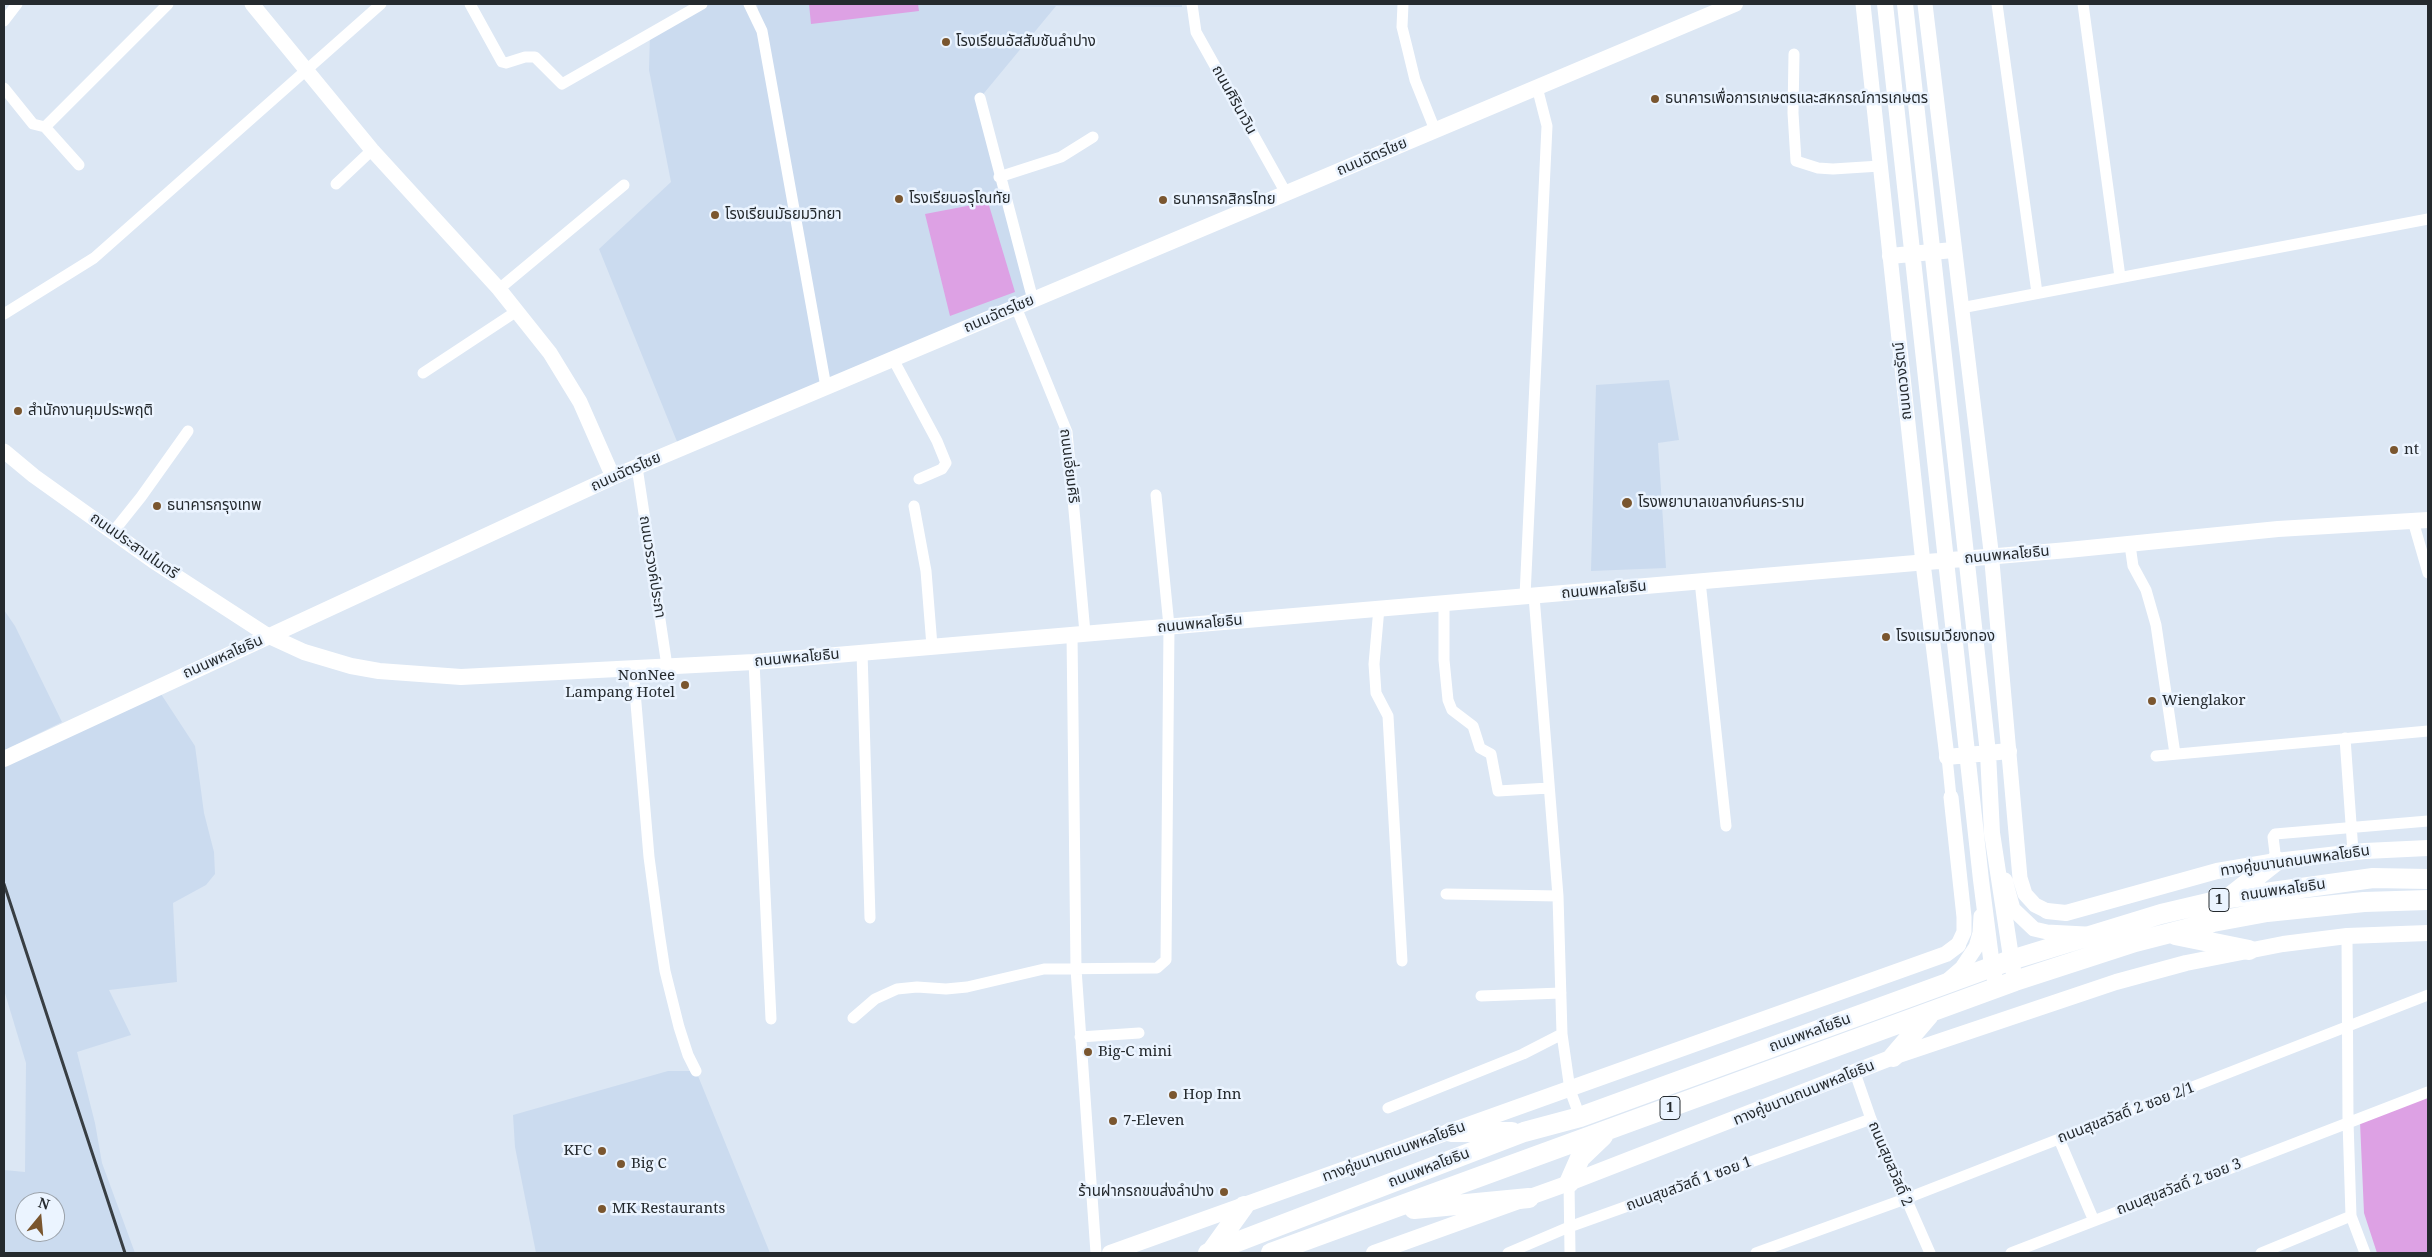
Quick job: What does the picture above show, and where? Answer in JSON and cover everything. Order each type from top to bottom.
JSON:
[{"type":"highway","points":[[2229,898],[2276,861]]},
{"type":"highway","name":"ถนนพหลโยธิน","points":[[1210,1253],[1524,1132],[1580,1118],[2011,960],[2161,914],[2229,898],[2372,878],[2428,879]]},
{"type":"highway","name":"ถนนพหลโยธิน","points":[[1271,1253],[2006,984],[2135,942],[2267,912],[2364,902],[2428,900]]},
{"type":"highway","points":[[2168,933],[2248,950]]},
{"type":"highway","points":[[1893,1057],[1930,1013]]},
{"type":"highway","points":[[1569,1183],[1580,1158],[1608,1131]]},
{"type":"highway","points":[[1451,1132],[1524,1132]]},
{"type":"highway","points":[[1384,1212],[1529,1198]]},
{"type":"highway","points":[[1210,1253],[1244,1206]]},
{"type":"main road","name":"ถนนฉัตรไชย","points":[[267,635],[613,477],[1734,4]]},
{"type":"main road","points":[[1885,4],[1992,966],[2006,984]]},
{"type":"main road","points":[[1905,4],[1968,558],[1988,753],[1992,833],[2011,960],[2006,984]]},
{"type":"main road","points":[[1890,256],[1953,250]]},
{"type":"main road","name":"ถนนพหลโยธิน","points":[[4,758],[267,635],[304,652],[351,666],[379,672],[461,677],[754,662],[1923,563],[2278,530],[2421,521]]},
{"type":"main road","points":[[1947,757],[2009,751]]},
{"type":"main road","name":"ทางคู่ขนานถนนพหลโยธิน","points":[[2047,911],[2066,913],[2218,871],[2276,861],[2353,852],[2428,848]]},
{"type":"main road","name":"ทางคู่ขนานถนนพหลโยธิน","points":[[1374,1253],[1569,1183],[1893,1057],[2116,982],[2186,963],[2248,950],[2347,936],[2428,933]]},
{"type":"main road","name":"ทางคู่ขนานถนนพหลโยธิน","points":[[1110,1253],[1946,954],[1958,945]]},
{"type":"street","points":[[4,21],[17,4]]},
{"type":"street","points":[[45,127],[168,4]]},
{"type":"street","points":[[252,4],[372,150],[499,289],[550,353],[580,402],[613,477]]},
{"type":"street","points":[[4,314],[94,258],[381,4]]},
{"type":"street","points":[[470,4],[502,62],[506,63],[525,57],[535,57],[562,84],[702,4]]},
{"type":"street","points":[[749,4],[762,31],[826,387]]},
{"type":"street","name":"ถนนศิรินาวิน","points":[[1192,4],[1196,32],[1286,193]]},
{"type":"street","points":[[1403,4],[1402,27],[1415,80],[1435,130]]},
{"type":"street","name":"ถนนดวงรัตน์","points":[[1863,4],[1923,563],[1947,757]]},
{"type":"street","points":[[1924,4],[1991,556],[2020,878],[2025,894],[2035,905],[2047,911]]},
{"type":"street","points":[[1997,4],[2037,293]]},
{"type":"street","points":[[2083,4],[2120,277]]},
{"type":"street","points":[[1794,54],[1793,114],[1796,161],[1818,168],[1834,169],[1880,166]]},
{"type":"street","points":[[1537,87],[1547,126],[1529,596],[1558,896],[1562,1034],[1570,1090],[1580,1118]]},
{"type":"street","points":[[4,88],[33,124],[45,127],[79,165]]},
{"type":"street","points":[[980,98],[1033,300]]},
{"type":"street","points":[[999,176],[1061,157],[1092,137]]},
{"type":"street","points":[[336,184],[372,150]]},
{"type":"street","points":[[499,289],[624,185]]},
{"type":"street","points":[[1961,308],[2428,219]]},
{"type":"street","name":"ถนนเอี่ยมศิริ","points":[[1016,308],[1067,432],[1078,634],[1076,969],[1096,1253]]},
{"type":"street","points":[[423,372],[517,311]]},
{"type":"street","points":[[893,359],[938,441],[946,463],[942,469],[919,479]]},
{"type":"street","points":[[113,532],[141,497],[188,431]]},
{"type":"street","name":"ถนนประสานไมตรี","points":[[4,450],[34,476],[113,532],[267,635]]},
{"type":"street","name":"ถนนวรวงค์ประภา","points":[[637,467],[667,666]]},
{"type":"street","points":[[853,1018],[875,999],[897,989],[946,989],[1044,969],[1157,968],[1166,960],[1169,626],[1156,495]]},
{"type":"street","points":[[914,506],[926,571],[932,646]]},
{"type":"street","points":[[2421,521],[2428,573]]},
{"type":"street","points":[[2130,545],[2133,566],[2146,590],[2156,625],[2175,754]]},
{"type":"street","points":[[1700,581],[1726,826]]},
{"type":"street","points":[[1444,604],[1444,660],[1448,700],[1452,710],[1473,726],[1480,748],[1491,754],[1498,791],[1549,788]]},
{"type":"street","points":[[1379,608],[1374,664],[1376,692],[1388,716],[1402,961]]},
{"type":"street","points":[[862,652],[870,918]]},
{"type":"street","points":[[754,662],[771,1019]]},
{"type":"street","points":[[633,668],[648,857],[665,971],[680,1027],[696,1071]]},
{"type":"street","points":[[2156,756],[2428,731]]},
{"type":"street","points":[[2345,738],[2353,852]]},
{"type":"street","points":[[1947,757],[1964,917],[1964,932],[1958,945]]},
{"type":"street","points":[[2276,861],[2273,837],[2275,834],[2428,821]]},
{"type":"street","points":[[1992,833],[2013,909],[2023,920],[2034,929],[2047,932],[2093,935]]},
{"type":"street","points":[[1942,985],[1962,968],[1976,947],[1980,933],[1982,880]]},
{"type":"street","points":[[1446,894],[1558,896]]},
{"type":"street","points":[[2347,936],[2348,1121],[2351,1216],[2365,1253]]},
{"type":"street","points":[[1481,996],[1560,993]]},
{"type":"street","name":"ถนนสุขสวัสดิ์ 2 ซอย 2/1","points":[[1756,1253],[1905,1199],[2428,995]]},
{"type":"street","points":[[1080,1037],[1139,1033]]},
{"type":"street","points":[[1388,1108],[1523,1054],[1562,1034]]},
{"type":"street","name":"ถนนสุขสวัสดิ์ 2","points":[[1855,1073],[1871,1119],[1930,1253]]},
{"type":"street","name":"ถนนสุขสวัสดิ์ 2 ซอย 3","points":[[2011,1253],[2348,1121],[2428,1092]]},
{"type":"street","name":"ถนนสุขสวัสดิ์ 1 ซอย 1","points":[[1508,1253],[1569,1227],[1871,1119]]},
{"type":"street","points":[[2059,1139],[2094,1220]]},
{"type":"street","points":[[1569,1183],[1570,1253]]},
{"type":"street","points":[[2261,1253],[2351,1216]]},
{"type":"shaded area","points":[[702,4],[749,4],[761,29],[757,4],[1182,4],[1182,7],[1056,6],[980,98],[1033,300],[680,449],[599,249],[671,182],[649,70],[650,34]]},
{"type":"shaded area","points":[[809,4],[918,4],[919,11],[811,24]]},
{"type":"shaded area","points":[[988,202],[1015,292],[950,316],[925,214]]},
{"type":"shaded area","name":"โรงพยาบาลเขลางค์นคร-ราม","points":[[1669,380],[1679,440],[1658,443],[1666,568],[1591,571],[1596,385]]},
{"type":"shaded area","points":[[4,610],[15,626],[62,722],[7,749],[161,694],[195,746],[204,813],[214,852],[215,874],[206,885],[173,903],[177,982],[109,990],[131,1035],[77,1052],[95,1123],[102,1163],[135,1253],[4,1253],[4,1170],[25,1172],[26,1063],[4,990]]},
{"type":"shaded area","name":"Big C","points":[[668,1071],[696,1071],[770,1253],[536,1253],[515,1147],[513,1115]]},
{"type":"shaded area","points":[[2428,1097],[2428,1253],[2377,1253],[2364,1213],[2360,1122]]},
{"type":"railway","points":[[4,884],[125,1253]]},
{"type":"place","name":"โรงเรียนอัสสัมชันลำปาง","points":[[946,42]]},
{"type":"place","name":"ธนาคารเพื่อการเกษตรและสหกรณ์การเกษตร","points":[[1655,99]]},
{"type":"place","name":"โรงเรียนอรุโณทัย","points":[[899,199]]},
{"type":"place","name":"ธนาคารกสิกรไทย","points":[[1163,200]]},
{"type":"place","name":"โรงเรียนมัธยมวิทยา","points":[[715,215]]},
{"type":"place","name":"สำนักงานคุมประพฤติ","points":[[18,411]]},
{"type":"place","name":"nt","points":[[2394,450]]},
{"type":"place","name":"โรงพยาบาลเขลางค์นคร-ราม","points":[[1627,503]]},
{"type":"place","name":"ธนาคารกรุงเทพ","points":[[157,506]]},
{"type":"place","name":"โรงแรมเวียงทอง","points":[[1886,637]]},
{"type":"place","name":"NonNee Lampang Hotel","points":[[685,685]]},
{"type":"place","name":"Wienglakor","points":[[2152,701]]},
{"type":"place","name":"Big-C mini","points":[[1088,1052]]},
{"type":"place","name":"Hop Inn","points":[[1173,1095]]},
{"type":"place","name":"7-Eleven","points":[[1113,1121]]},
{"type":"place","name":"KFC","points":[[602,1151]]},
{"type":"place","name":"Big C","points":[[621,1164]]},
{"type":"place","name":"ร้านฝากรถขนส่งลำปาง","points":[[1224,1192]]},
{"type":"place","name":"MK Restaurants","points":[[602,1209]]}]
